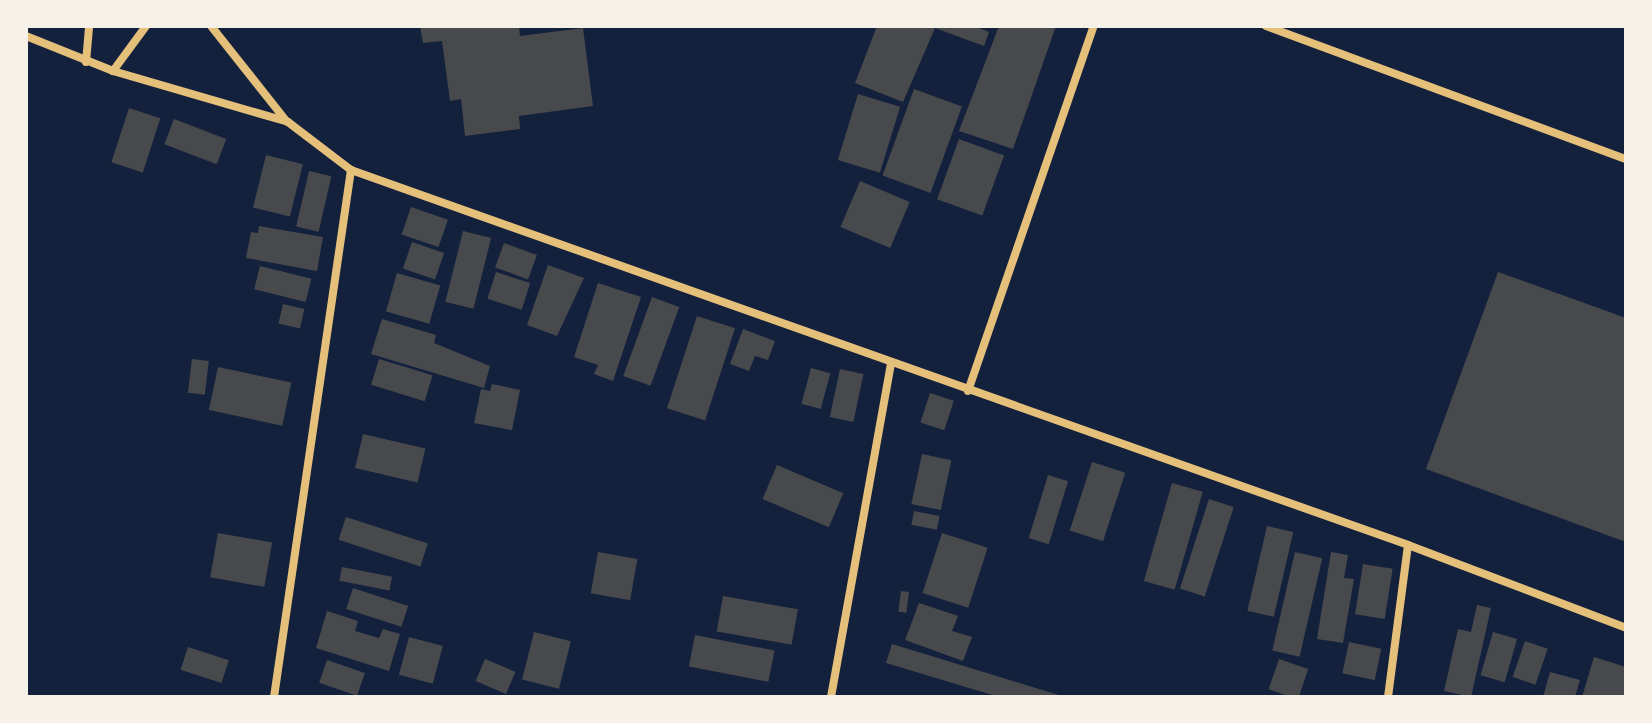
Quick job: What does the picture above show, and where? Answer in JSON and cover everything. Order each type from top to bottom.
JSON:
[{"type":"street","points":[[86,62],[89,26]]},
{"type":"street","points":[[113,71],[146,26]]},
{"type":"street","points":[[211,26],[288,122],[351,170],[1408,545],[1626,628]]},
{"type":"street","points":[[968,391],[1094,26]]},
{"type":"street","points":[[1266,26],[1626,159]]},
{"type":"street","points":[[26,36],[113,71],[288,122]]},
{"type":"street","points":[[274,697],[351,170]]},
{"type":"street","points":[[831,697],[891,363]]},
{"type":"street","points":[[1388,697],[1408,545]]},
{"type":"building","points":[[420,26],[519,26],[520,36],[583,28],[593,106],[519,116],[520,129],[465,136],[461,99],[450,101],[442,41],[423,43]]},
{"type":"building","points":[[877,26],[974,26],[989,32],[984,46],[935,28],[903,102],[855,83]]},
{"type":"building","points":[[999,26],[1056,26],[1013,149],[959,131]]},
{"type":"building","points":[[914,89],[962,106],[930,193],[883,175]]},
{"type":"building","points":[[858,94],[900,107],[880,173],[838,160]]},
{"type":"building","points":[[129,108],[160,118],[143,172],[111,162]]},
{"type":"building","points":[[174,119],[226,139],[217,164],[164,144]]},
{"type":"building","points":[[959,139],[1004,155],[982,216],[937,199]]},
{"type":"building","points":[[266,155],[303,164],[290,217],[253,207]]},
{"type":"building","points":[[309,171],[331,176],[319,232],[296,227]]},
{"type":"building","points":[[860,181],[910,202],[890,248],[840,227]]},
{"type":"building","points":[[411,207],[448,220],[438,247],[402,234]]},
{"type":"building","points":[[259,226],[323,237],[317,271],[246,258],[251,232],[258,233]]},
{"type":"building","points":[[463,231],[491,238],[473,309],[445,302]]},
{"type":"building","points":[[412,242],[444,253],[435,280],[403,268]]},
{"type":"building","points":[[504,243],[537,255],[528,279],[495,267]]},
{"type":"building","points":[[548,265],[584,278],[557,336],[527,325]]},
{"type":"building","points":[[260,266],[311,279],[306,302],[254,289]]},
{"type":"building","points":[[496,272],[530,283],[522,310],[487,299]]},
{"type":"building","points":[[1498,272],[1626,318],[1626,542],[1426,469]]},
{"type":"building","points":[[397,273],[440,285],[429,324],[386,311]]},
{"type":"building","points":[[598,283],[641,297],[613,381],[594,374],[598,365],[574,357]]},
{"type":"building","points":[[652,297],[679,307],[651,386],[623,376]]},
{"type":"building","points":[[283,304],[304,309],[300,328],[279,323]]},
{"type":"building","points":[[697,316],[735,328],[705,421],[667,408]]},
{"type":"building","points":[[382,319],[436,335],[434,343],[490,366],[484,388],[371,354]]},
{"type":"building","points":[[743,329],[775,341],[768,360],[755,356],[749,371],[730,364]]},
{"type":"building","points":[[192,359],[209,361],[205,395],[188,393]]},
{"type":"building","points":[[379,359],[433,375],[425,401],[371,385]]},
{"type":"building","points":[[218,367],[291,383],[282,426],[209,410]]},
{"type":"building","points":[[811,368],[830,373],[821,409],[801,404]]},
{"type":"building","points":[[840,369],[863,374],[853,422],[830,417]]},
{"type":"building","points":[[492,384],[520,390],[512,430],[474,423],[481,389],[490,391]]},
{"type":"building","points":[[930,393],[954,401],[944,430],[920,422]]},
{"type":"building","points":[[363,434],[425,448],[417,482],[355,468]]},
{"type":"building","points":[[922,454],[951,460],[941,510],[911,504]]},
{"type":"building","points":[[1092,462],[1125,473],[1103,541],[1070,530]]},
{"type":"building","points":[[777,465],[843,493],[829,527],[763,499]]},
{"type":"building","points":[[1048,475],[1068,481],[1049,544],[1029,538]]},
{"type":"building","points":[[1172,483],[1203,492],[1175,590],[1144,581]]},
{"type":"building","points":[[1209,499],[1234,507],[1205,596],[1180,588]]},
{"type":"building","points":[[914,511],[940,516],[937,530],[911,525]]},
{"type":"building","points":[[346,517],[428,544],[420,566],[339,540]]},
{"type":"building","points":[[1267,526],[1293,532],[1274,617],[1247,611]]},
{"type":"building","points":[[218,533],[272,543],[264,587],[210,577]]},
{"type":"building","points":[[942,533],[988,548],[968,608],[923,593]]},
{"type":"building","points":[[598,552],[637,559],[630,600],[591,593]]},
{"type":"building","points":[[1295,552],[1322,558],[1300,657],[1272,650]]},
{"type":"building","points":[[1331,552],[1348,555],[1344,578],[1354,579],[1343,643],[1317,639]]},
{"type":"building","points":[[1363,564],[1393,569],[1385,619],[1355,614]]},
{"type":"building","points":[[342,567],[392,577],[389,590],[339,581]]},
{"type":"building","points":[[353,588],[408,606],[401,627],[346,609]]},
{"type":"building","points":[[901,591],[909,592],[906,613],[898,612]]},
{"type":"building","points":[[723,596],[798,609],[792,645],[717,631]]},
{"type":"building","points":[[919,603],[958,616],[952,631],[972,637],[963,661],[905,640]]},
{"type":"building","points":[[1477,605],[1491,608],[1471,697],[1444,691],[1458,629],[1471,632]]},
{"type":"building","points":[[327,611],[358,621],[355,631],[379,638],[383,629],[400,634],[389,671],[316,648]]},
{"type":"building","points":[[534,632],[571,641],[559,689],[522,680]]},
{"type":"building","points":[[1493,632],[1517,639],[1505,682],[1481,675]]},
{"type":"building","points":[[695,635],[775,650],[768,682],[689,666]]},
{"type":"building","points":[[409,637],[443,646],[433,684],[399,675]]},
{"type":"building","points":[[1525,641],[1548,649],[1535,685],[1513,677]]},
{"type":"building","points":[[1349,642],[1381,649],[1375,680],[1342,673]]},
{"type":"building","points":[[892,644],[1062,697],[999,697],[886,663]]},
{"type":"building","points":[[188,647],[229,660],[221,683],[181,670]]},
{"type":"building","points":[[1594,657],[1626,667],[1626,697],[1582,697]]},
{"type":"building","points":[[485,659],[515,672],[506,694],[476,681]]},
{"type":"building","points":[[1279,659],[1308,669],[1299,697],[1269,689]]},
{"type":"building","points":[[327,660],[365,673],[357,696],[319,683]]},
{"type":"building","points":[[1550,672],[1580,680],[1575,697],[1543,697]]}]
